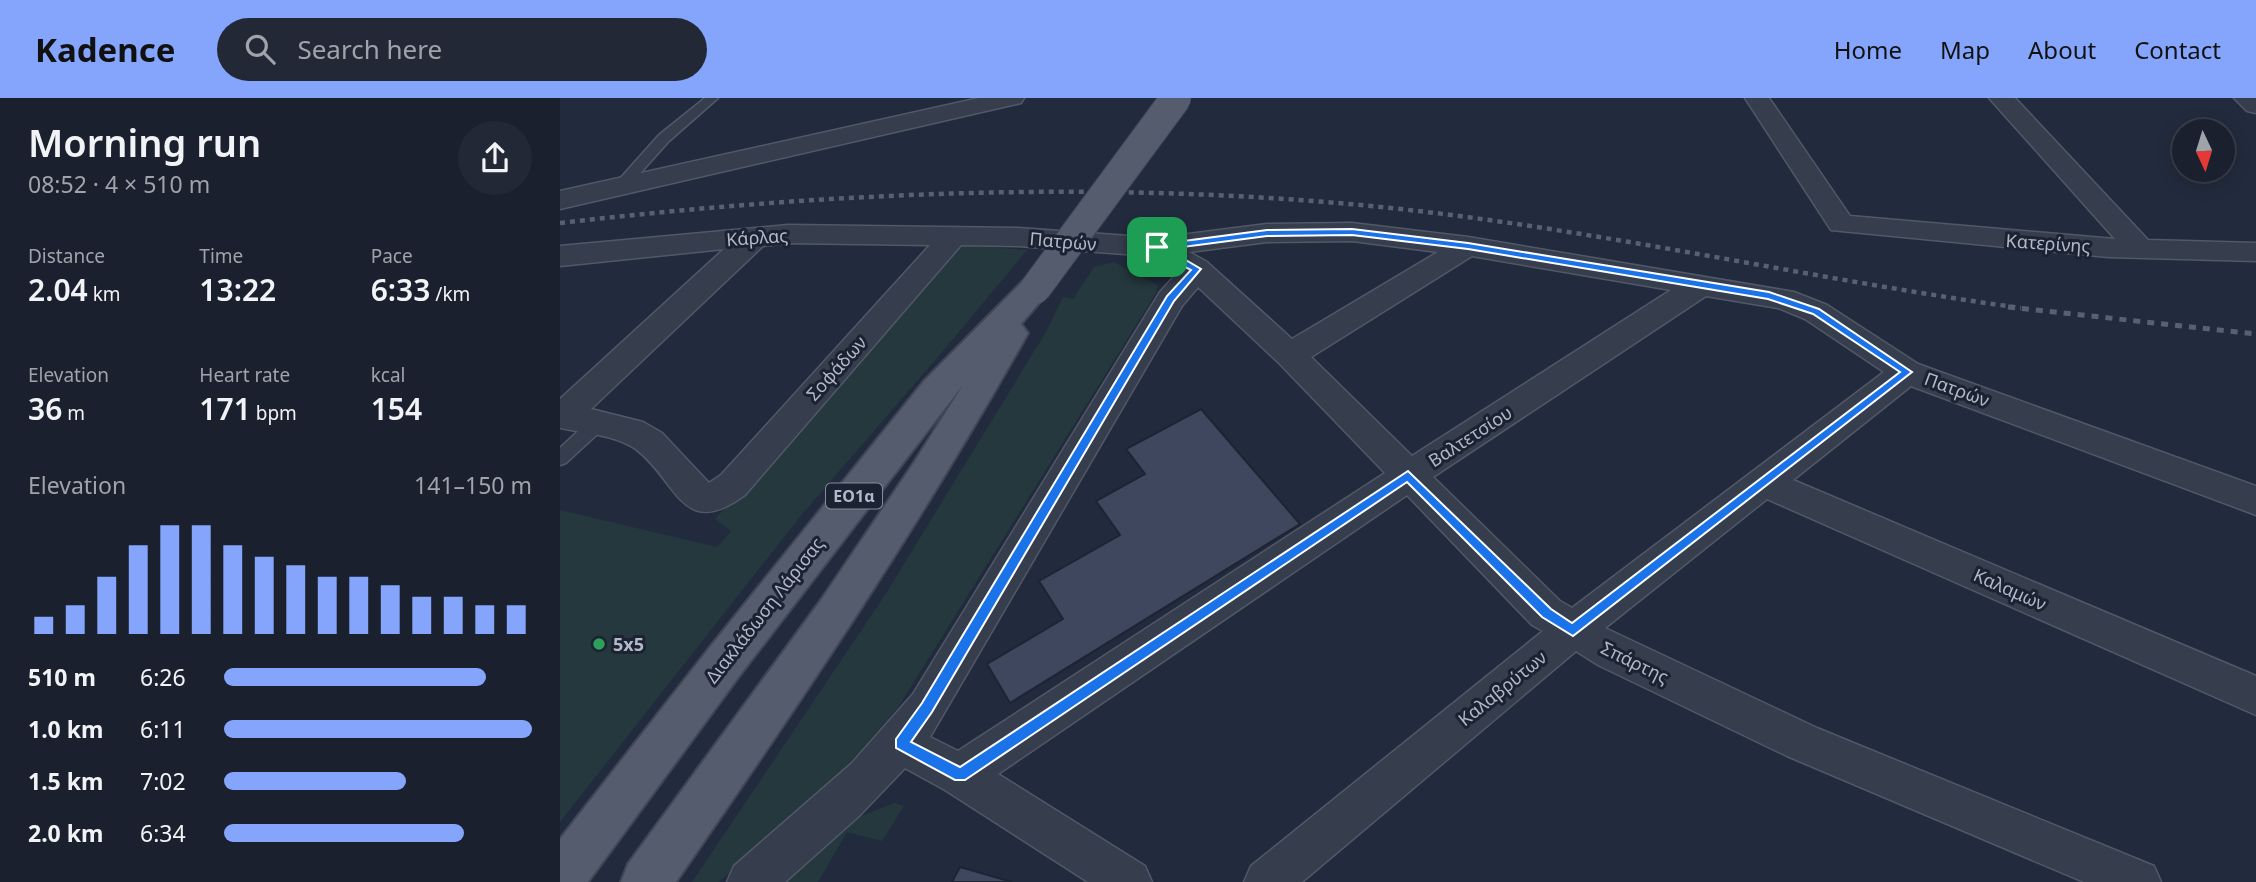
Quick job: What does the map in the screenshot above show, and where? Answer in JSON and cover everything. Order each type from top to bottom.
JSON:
[{"type":"main road","name":"Διακλάδωση Λάρισας","points":[[646,882],[864,571],[975,398],[1035,289],[1176,98]]},
{"type":"main road","name":"Διακλάδωση Λάρισας","points":[[560,878],[733,650],[937,390],[1035,289]]},
{"type":"street","points":[[560,200],[1012,98]]},
{"type":"street","name":"Κατερίνης","points":[[1757,98],[1841,223],[1965,237],[2141,250],[2256,251]]},
{"type":"street","points":[[2001,98],[2141,250]]},
{"type":"street","points":[[2246,98],[2256,106]]},
{"type":"street","name":"Πατρών","points":[[954,236],[1038,238],[1157,247],[1232,237],[1311,231],[1352,232],[1468,246],[1769,295],[1798,304],[1836,324],[1907,372],[2256,500]]},
{"type":"street","name":"Κάρλας","points":[[560,256],[756,236],[825,233],[954,236]]},
{"type":"street","points":[[562,416],[756,236]]},
{"type":"street","name":"Σοφάδων","points":[[598,423],[631,431],[650,442],[699,498],[716,497],[733,485],[954,236]]},
{"type":"street","points":[[1290,355],[1468,246]]},
{"type":"street","name":"Σπάρτης","points":[[1157,247],[1197,269],[1290,355],[1546,613],[1612,652],[1802,742],[2138,882]]},
{"type":"street","points":[[750,882],[843,803],[901,744],[927,708],[1171,299],[1197,269]]},
{"type":"street","name":"Βαλτετσίου","points":[[960,775],[1408,475],[1701,285]]},
{"type":"street","name":"Καλαβρύτων","points":[[1267,882],[1573,630],[1907,372]]},
{"type":"street","points":[[562,416],[598,423]]},
{"type":"street","name":"Καλαμών","points":[[1765,483],[2256,696]]},
{"type":"street","points":[[901,744],[960,775],[1129,882]]},
{"type":"lane","points":[[621,186],[664,138],[712,98]]},
{"type":"lane","points":[[560,458],[598,423]]},
{"type":"shaded area","points":[[960,245],[1027,250],[803,513],[560,822],[560,510],[717,547],[731,531],[715,519]]},
{"type":"shaded area","points":[[1114,262],[1158,285],[1156,293],[897,709],[836,778],[719,882],[692,882],[885,595],[1046,332],[1063,297],[1073,299],[1094,267]]},
{"type":"shaded area","points":[[894,803],[904,806],[882,841],[847,832],[818,882],[785,882],[854,819]]},
{"type":"building","points":[[1201,409],[1300,524],[1010,703],[987,664],[1063,619],[1039,581],[1120,535],[1096,501],[1145,474],[1126,449]]},
{"type":"building","points":[[960,867],[1012,882],[952,882]]},
{"type":"railway","points":[[560,223],[763,204],[965,193],[1168,193],[1269,198],[1453,215],[2021,308]]},
{"type":"railway","points":[[2008,307],[2256,334]]},
{"type":"place","name":"5x5","points":[[599,644]]},
{"type":"route","points":[[1352,232],[1468,246],[1769,295],[1816,312],[1907,372],[1573,630],[1546,613],[1408,475],[960,775],[901,744],[927,708],[1171,299],[1197,269],[1157,247],[1267,233],[1352,232]]}]
